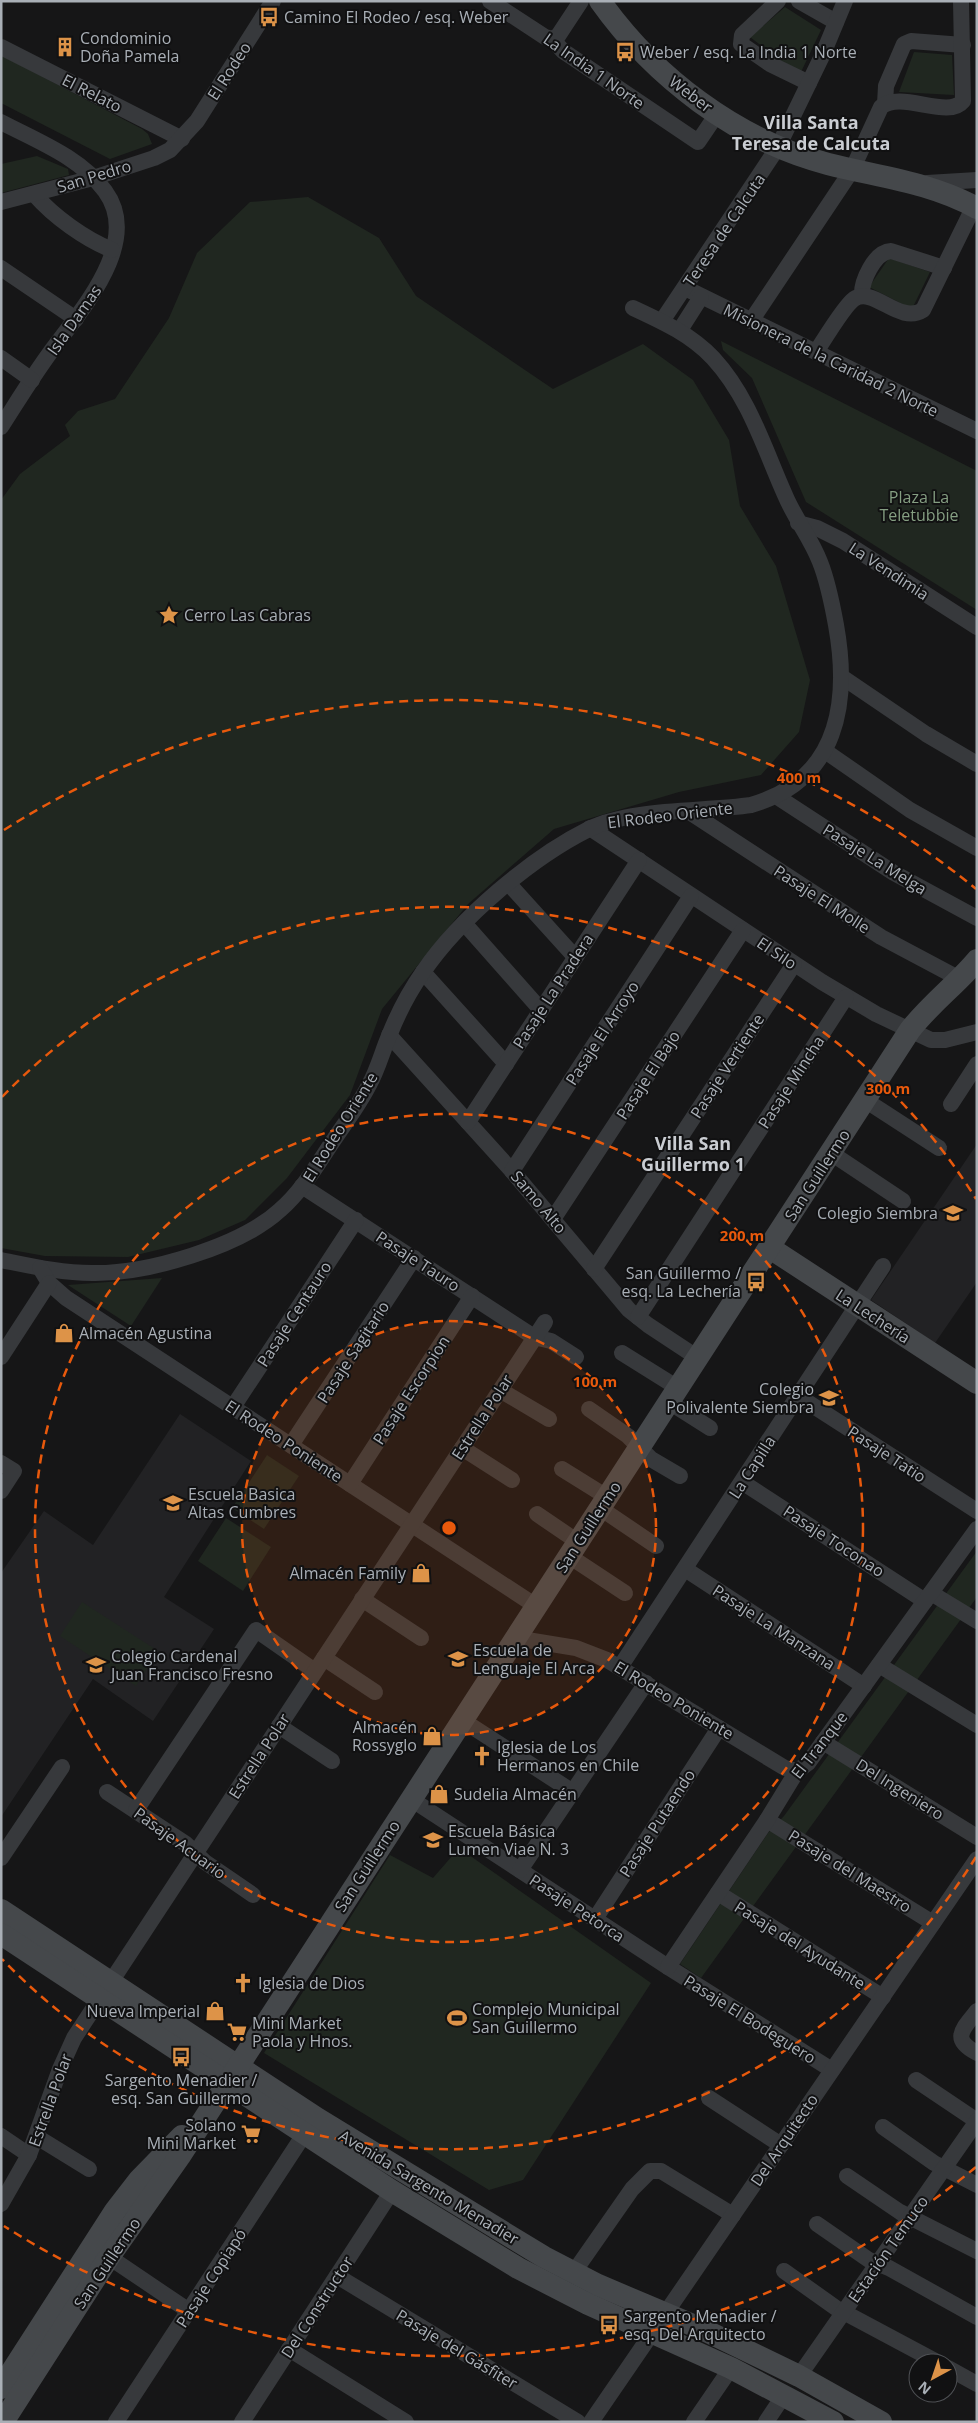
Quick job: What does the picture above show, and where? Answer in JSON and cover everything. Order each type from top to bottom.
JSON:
[{"type":"street","name":"La India 1 Norte","points":[[490,1],[545,37],[552,39],[563,51],[698,142],[717,114]]},
{"type":"street","points":[[552,39],[558,36],[581,1]]},
{"type":"street","name":"Weber","points":[[600,1],[624,33],[655,65],[717,114],[778,147],[828,164],[919,184],[975,207]]},
{"type":"street","points":[[778,1],[742,35],[741,44],[770,64],[809,83]]},
{"type":"street","points":[[799,1],[836,22]]},
{"type":"street","name":"Teresa de Calcuta","points":[[662,321],[778,147],[846,1]]},
{"type":"street","points":[[752,321],[852,170],[879,111],[885,104],[894,102],[952,107],[961,104],[964,97],[962,1]]},
{"type":"street","name":"El Rodeo","points":[[182,139],[197,121],[271,2]]},
{"type":"street","points":[[885,104],[886,86],[904,44],[911,41],[963,45]]},
{"type":"street","name":"El Relato","points":[[1,47],[182,139]]},
{"type":"street","name":"Isla Damas","points":[[1,122],[71,159],[93,178],[105,192],[115,210],[115,232],[112,250],[99,286],[32,380],[1,428]]},
{"type":"street","name":"San Pedro","points":[[1,202],[93,178],[154,158],[170,150],[182,139]]},
{"type":"street","points":[[919,184],[977,180]]},
{"type":"street","points":[[34,194],[52,212],[97,244],[112,250]]},
{"type":"street","points":[[862,296],[906,314],[919,313],[926,307],[975,207]]},
{"type":"street","points":[[862,296],[863,283],[877,258],[884,252],[890,251],[944,268]]},
{"type":"street","points":[[1,268],[76,319]]},
{"type":"street","name":"Misionera de la Caridad 2 Norte","points":[[685,288],[977,431]]},
{"type":"street","points":[[816,352],[851,302],[862,296]]},
{"type":"street","name":"Teresa de Calcuta","points":[[680,330],[701,297]]},
{"type":"street","name":"El Rodeo Oriente","points":[[1,1260],[75,1273],[113,1272],[199,1253],[242,1236],[263,1224],[280,1211],[302,1186],[370,1083],[389,1035],[410,992],[423,972],[464,923],[509,884],[551,851],[590,828],[624,818],[751,805],[776,796],[810,770],[825,751],[838,714],[842,677],[841,655],[827,582],[813,546],[798,523],[754,421],[735,387],[712,358],[680,330],[633,308]]},
{"type":"street","points":[[1,358],[32,380]]},
{"type":"street","name":"La Vendimia","points":[[798,523],[818,528],[843,541],[977,627]]},
{"type":"street","points":[[842,677],[926,734],[977,764]]},
{"type":"street","points":[[825,751],[910,810],[977,848]]},
{"type":"street","name":"Pasaje La Melga","points":[[776,796],[894,873],[977,918]]},
{"type":"street","name":"Pasaje El Molle","points":[[688,811],[881,937],[960,979]]},
{"type":"street","name":"El Silo","points":[[590,828],[846,997],[910,1030],[937,1040],[977,1032]]},
{"type":"street","name":"Pasaje La Pradera","points":[[468,1122],[638,860]]},
{"type":"street","points":[[509,884],[575,957]]},
{"type":"street","name":"Pasaje El Arroyo","points":[[512,1171],[691,896]]},
{"type":"street","points":[[464,923],[541,1010]]},
{"type":"street","name":"Pasaje El Bajo","points":[[553,1219],[743,930]]},
{"type":"street","name":"San Guillermo","points":[[3,2422],[109,2257],[180,2156],[232,2073],[910,1030],[927,1009],[960,979],[977,960]]},
{"type":"street","name":"Pasaje Vertiente","points":[[594,1269],[794,964]]},
{"type":"street","points":[[423,972],[506,1064]]},
{"type":"street","name":"Pasaje Mincha","points":[[638,1317],[846,997]]},
{"type":"street","name":"Samo Alto","points":[[389,1035],[512,1171],[629,1310],[698,1358]]},
{"type":"street","points":[[951,1104],[977,1064]]},
{"type":"street","points":[[865,1100],[940,1148]]},
{"type":"street","points":[[830,1153],[903,1201]]},
{"type":"street","name":"Pasaje Tauro","points":[[302,1186],[534,1337],[551,1341],[576,1357]]},
{"type":"street","name":"Pasaje Centauro","points":[[233,1407],[356,1220]]},
{"type":"street","name":"La Lechería","points":[[770,1248],[977,1383]]},
{"type":"street","name":"Pasaje Sagitario","points":[[291,1445],[414,1258]]},
{"type":"street","name":"La Capilla","points":[[620,1667],[883,1266]]},
{"type":"street","name":"El Rodeo Poniente","points":[[40,1268],[49,1283],[66,1298],[536,1606]]},
{"type":"street","points":[[1,1357],[49,1283]]},
{"type":"street","name":"Pasaje Escorpion","points":[[350,1484],[472,1296]]},
{"type":"street","name":"Estrella Polar","points":[[1,2204],[37,2137],[67,2052],[105,1990],[545,1322]]},
{"type":"street","points":[[622,1353],[674,1395],[710,1428]]},
{"type":"street","points":[[500,1390],[549,1419]]},
{"type":"street","name":"Pasaje Tatio","points":[[798,1396],[977,1511]]},
{"type":"street","points":[[589,1409],[628,1436],[651,1459],[680,1476]]},
{"type":"street","points":[[462,1448],[512,1480]]},
{"type":"street","points":[[1,1491],[8,1467]]},
{"type":"street","points":[[562,1469],[656,1546]]},
{"type":"street","name":"Pasaje Toconao","points":[[742,1482],[928,1597],[977,1621]]},
{"type":"street","points":[[537,1514],[625,1593]]},
{"type":"street","name":"El Tranque","points":[[668,1967],[767,1820],[797,1771],[805,1767],[977,1528]]},
{"type":"street","name":"Pasaje La Manzana","points":[[685,1569],[864,1686]]},
{"type":"street","points":[[362,1599],[421,1638]]},
{"type":"street","points":[[136,1810],[256,1630],[375,1692]]},
{"type":"street","name":"El Rodeo Poniente","points":[[515,1638],[592,1652],[620,1667],[784,1768],[797,1771]]},
{"type":"street","points":[[879,1665],[977,1726]]},
{"type":"street","points":[[520,1870],[646,1683]]},
{"type":"street","points":[[462,1720],[573,1792]]},
{"type":"street","points":[[279,1726],[332,1761]]},
{"type":"street","name":"Pasaje Putaendo","points":[[594,1919],[719,1728]]},
{"type":"street","name":"Del Ingeniero","points":[[823,1742],[977,1837]]},
{"type":"street","points":[[1,1858],[62,1767]]},
{"type":"street","name":"Pasaje Acuario","points":[[106,1792],[186,1844],[205,1862],[253,1895]]},
{"type":"street","name":"Pasaje Petorca","points":[[411,1799],[668,1967]]},
{"type":"street","name":"Pasaje del Maestro","points":[[767,1820],[933,1923]]},
{"type":"street","name":"Del Arquitecto","points":[[591,2422],[977,1859]]},
{"type":"street","name":"Pasaje del Ayudante","points":[[718,1893],[882,1997]]},
{"type":"street","name":"Avenida Sargento Menadier","points":[[1,1910],[105,1990],[232,2073],[333,2128],[459,2207],[544,2257],[574,2272],[731,2368],[833,2422]]},
{"type":"street","name":"Avenida Sargento Menadier","points":[[1,1934],[105,1990]]},
{"type":"street","name":"Pasaje El Bodeguero","points":[[668,1967],[832,2070]]},
{"type":"street","points":[[977,2011],[962,2030],[960,2038],[964,2045],[977,2053]]},
{"type":"street","name":"Avenida Sargento Menadier","points":[[232,2073],[305,2133],[392,2192],[543,2282],[799,2376],[881,2422]]},
{"type":"street","points":[[916,2080],[977,2121]]},
{"type":"street","points":[[709,2098],[781,2145]]},
{"type":"street","name":"San Guillermo","points":[[1,2388],[115,2211],[156,2160],[212,2105]]},
{"type":"street","name":"Estación Temuco","points":[[799,2376],[977,2121]]},
{"type":"street","points":[[883,2127],[934,2163],[977,2185]]},
{"type":"street","name":"Pasaje Copiapó","points":[[116,2422],[305,2133]]},
{"type":"street","points":[[1,2136],[29,2155]]},
{"type":"street","points":[[37,2137],[89,2169]]},
{"type":"street","points":[[574,2272],[632,2189],[650,2172],[661,2171],[733,2215]]},
{"type":"street","points":[[848,2176],[900,2212],[977,2251]]},
{"type":"street","name":"Del Constructor","points":[[242,2422],[392,2192]]},
{"type":"street","points":[[817,2224],[868,2260],[977,2317]]},
{"type":"street","points":[[109,2257],[189,2311]]},
{"type":"street","points":[[784,2271],[844,2312],[920,2353]]},
{"type":"street","name":"Pasaje del Gásfiter","points":[[337,2276],[578,2422]]},
{"type":"street","points":[[289,2349],[406,2422]]},
{"type":"street","points":[[694,2422],[731,2368]]},
{"type":"street","points":[[958,2374],[977,2384]]},
{"type":"street","points":[[766,2422],[784,2395]]},
{"type":"shaded area","name":"Colegio Siembra","points":[[977,1144],[977,1282],[935,1343],[871,1300]]},
{"type":"shaded area","name":"Colegio Cardenal Juan Francisco Fresno","points":[[180,1414],[251,1461],[164,1597],[214,1629],[153,1721],[93,1679],[1,1817],[1,1573],[44,1511],[93,1545]]},
{"type":"green space","points":[[785,7],[821,30],[801,72],[780,60],[750,37]]},
{"type":"green space","points":[[914,52],[952,55],[954,95],[899,92]]},
{"type":"green space","points":[[1,55],[142,129],[148,134],[152,144],[110,159],[1,103]]},
{"type":"green space","points":[[37,156],[68,169],[69,175],[1,193],[1,164]]},
{"type":"green space","points":[[308,197],[379,238],[416,296],[553,389],[643,344],[693,380],[729,440],[740,506],[776,566],[810,680],[799,732],[761,775],[679,792],[554,829],[468,904],[382,1009],[350,1095],[287,1178],[245,1220],[199,1240],[128,1257],[45,1256],[1,1248],[1,500],[20,474],[70,436],[65,425],[78,411],[115,399],[169,318],[197,253],[250,202]]},
{"type":"green space","points":[[889,258],[930,272],[912,309],[869,287]]},
{"type":"green space","name":"Plaza La Teletubbie","points":[[721,341],[977,471],[977,610],[806,502],[752,378],[723,350]]},
{"type":"green space","points":[[162,1278],[131,1326],[68,1285]]},
{"type":"green space","points":[[267,1455],[299,1476],[264,1529],[232,1508]]},
{"type":"green space","points":[[226,1518],[271,1547],[243,1591],[198,1561]]},
{"type":"green space","points":[[977,1551],[977,1597],[701,1978],[680,1964],[768,1833],[784,1816]]},
{"type":"green space","points":[[82,1602],[158,1651],[136,1686],[60,1636]]},
{"type":"green space","name":"Complejo Municipal San Guillermo","points":[[459,1848],[651,1983],[523,2180],[489,2190],[264,2053],[390,1855],[433,1878]]},
{"type":"place","name":"Camino El Rodeo / esq. Weber","points":[[269,17]]},
{"type":"place","name":"Condominio Doña Pamela","points":[[65,47]]},
{"type":"place","name":"Weber / esq. La India 1 Norte","points":[[625,52]]},
{"type":"place","name":"Cerro Las Cabras","points":[[169,615]]},
{"type":"place","name":"Colegio Siembra","points":[[953,1213]]},
{"type":"place","name":"San Guillermo / esq. La Lechería","points":[[756,1282]]},
{"type":"place","name":"Almacén Agustina","points":[[64,1333]]},
{"type":"place","name":"Colegio Polivalente Siembra","points":[[829,1398]]},
{"type":"place","name":"Escuela Basica Altas Cumbres","points":[[173,1503]]},
{"type":"place","name":"Almacén Family","points":[[421,1573]]},
{"type":"place","name":"Escuela de Lenguaje El Arca","points":[[458,1659]]},
{"type":"place","name":"Colegio Cardenal Juan Francisco Fresno","points":[[96,1665]]},
{"type":"place","name":"Almacén Rossyglo","points":[[432,1736]]},
{"type":"place","name":"Iglesia de Los Hermanos en Chile","points":[[482,1756]]},
{"type":"place","name":"Sudelia Almacén","points":[[439,1794]]},
{"type":"place","name":"Escuela Básica Lumen Viae N. 3","points":[[433,1840]]},
{"type":"place","name":"Iglesia de Dios","points":[[243,1983]]},
{"type":"place","name":"Nueva Imperial","points":[[215,2011]]},
{"type":"place","name":"Complejo Municipal San Guillermo","points":[[457,2018]]},
{"type":"place","name":"Mini Market Paola y Hnos.","points":[[237,2032]]},
{"type":"place","name":"Sargento Menadier / esq. San Guillermo","points":[[181,2057]]},
{"type":"place","name":"Solano Mini Market","points":[[251,2134]]},
{"type":"place","name":"Sargento Menadier / esq. Del Arquitecto","points":[[609,2325]]},
{"type":"district","name":"Villa Santa Teresa de Calcuta","points":[[811,133]]},
{"type":"district","name":"Villa San Guillermo 1","points":[[693,1154]]}]
